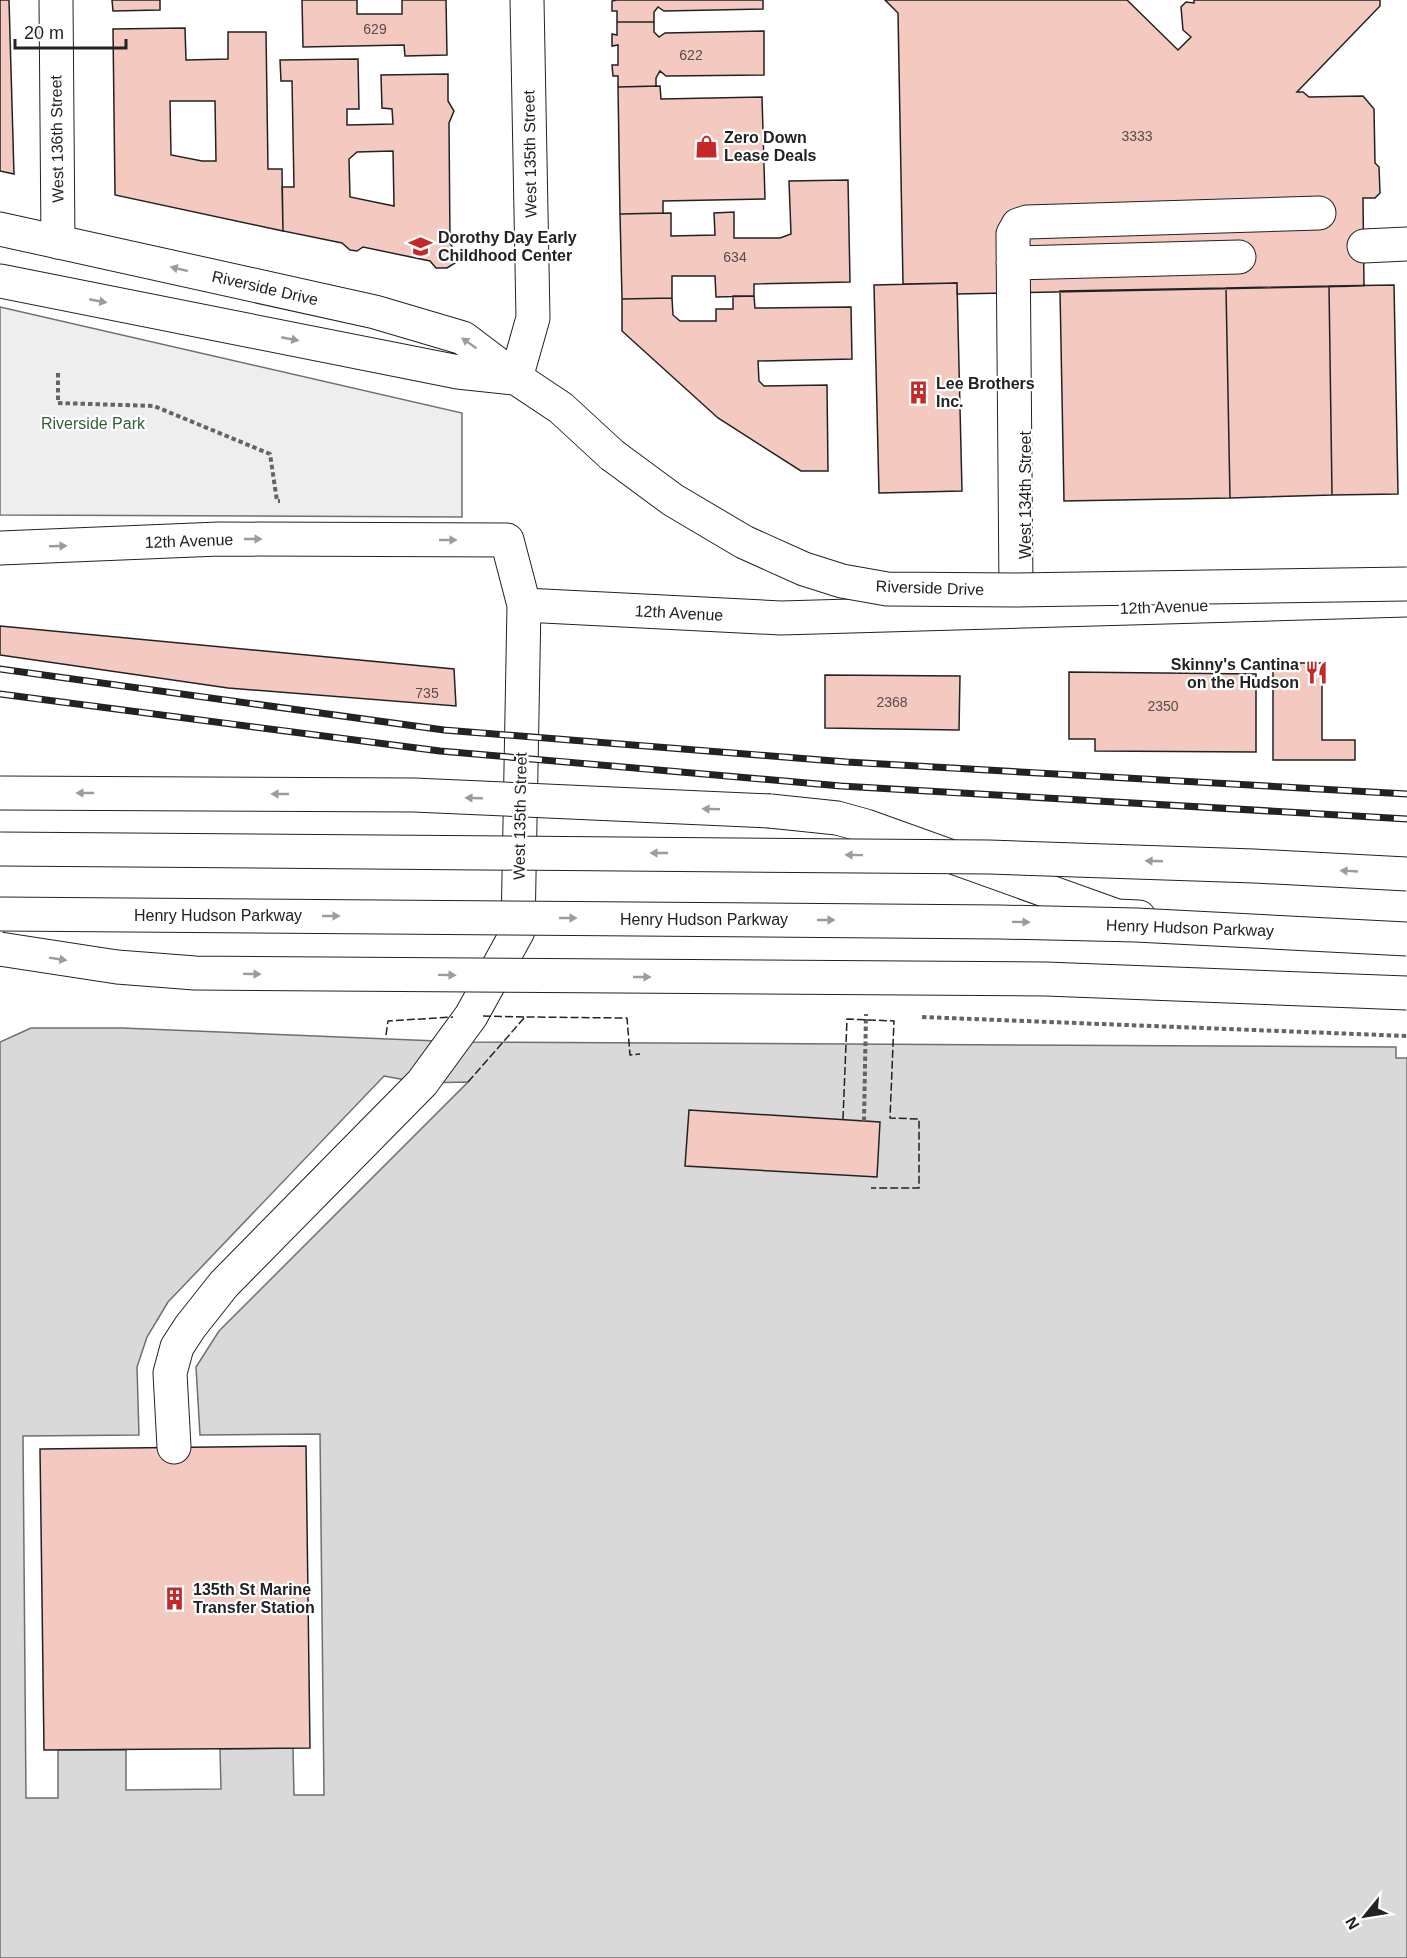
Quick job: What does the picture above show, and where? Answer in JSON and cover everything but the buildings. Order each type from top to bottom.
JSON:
[{"type":"main road","name":"West 136th Street","points":[[52,292],[58,242],[56,0]]},
{"type":"main road","name":"West 135th Street","points":[[516,378],[533,318],[527,0]]},
{"type":"main road","points":[[1021,601],[1017,288],[1013,234],[1018,225],[1027,222],[1319,213]]},
{"type":"main road","name":"Riverside Drive","points":[[0,230],[375,312],[463,338],[561,408],[612,455],[673,500],[735,537],[813,572],[842,581],[887,589],[1021,601],[1407,584]]},
{"type":"main road","points":[[1364,246],[1407,244]]},
{"type":"main road","points":[[1017,288],[1239,257]]},
{"type":"main road","name":"Riverside Drive","points":[[0,281],[458,372],[516,378]]},
{"type":"main road","name":"12th Avenue","points":[[0,548],[219,539],[507,540],[524,605],[781,618],[1021,601],[1407,600]]},
{"type":"main road","name":"West 135th Street","points":[[174,1448],[170,1373],[177,1347],[190,1326],[224,1284],[422,1083],[471,1016],[518,931],[524,605]]},
{"type":"main road","points":[[0,792],[414,795],[770,811],[837,818],[866,826],[1118,916],[1407,931]]},
{"type":"main road","points":[[0,849],[989,857],[1407,874]]},
{"type":"main road","name":"Henry Hudson Parkway","points":[[0,914],[1000,922],[1136,925],[1407,939]]},
{"type":"main road","points":[[0,949],[117,967],[195,973],[1046,979],[1407,993]]},
{"type":"path","points":[[58,373],[58,403],[154,406],[270,454],[278,501],[289,501]]},
{"type":"path","points":[[864,1121],[866,1014]]},
{"type":"green space","name":"Riverside Park","points":[[0,307],[462,413],[462,517],[0,515]]},
{"type":"shaded area","points":[[31,1028],[122,1028],[462,1042],[1396,1047],[1396,1058],[1407,1058],[1407,1958],[0,1958],[0,1042]]},
{"type":"pier","name":"135th St Marine Transfer Station","points":[[384,1076],[422,1083],[468,1082],[219,1331],[196,1367],[200,1435],[320,1434],[324,1795],[294,1795],[293,1748],[220,1749],[221,1789],[126,1790],[126,1750],[58,1750],[58,1798],[26,1798],[23,1436],[139,1435],[137,1367],[147,1337],[168,1302]]},
{"type":"railway","points":[[0,669],[444,730],[847,762],[1407,794]]},
{"type":"railway","points":[[0,694],[440,751],[841,786],[1407,819]]},
{"type":"fence","points":[[483,1016],[525,1017]]},
{"type":"fence","points":[[386,1035],[388,1021],[453,1017]]},
{"type":"fence","points":[[468,1082],[525,1017],[627,1018],[630,1055],[640,1054]]},
{"type":"fence","points":[[843,1119],[847,1019],[894,1021],[890,1118],[919,1119],[919,1188],[871,1188]]},
{"type":"place","name":"Zero Down Lease Deals","points":[[706,146]]},
{"type":"place","name":"Dorothy Day Early Childhood Center","points":[[420,246]]},
{"type":"place","name":"Lee Brothers Inc.","points":[[918,392]]},
{"type":"place","name":"Skinny's Cantina on the Hudson","points":[[1317,673]]},
{"type":"place","name":"135th St Marine Transfer Station","points":[[175,1598]]}]
